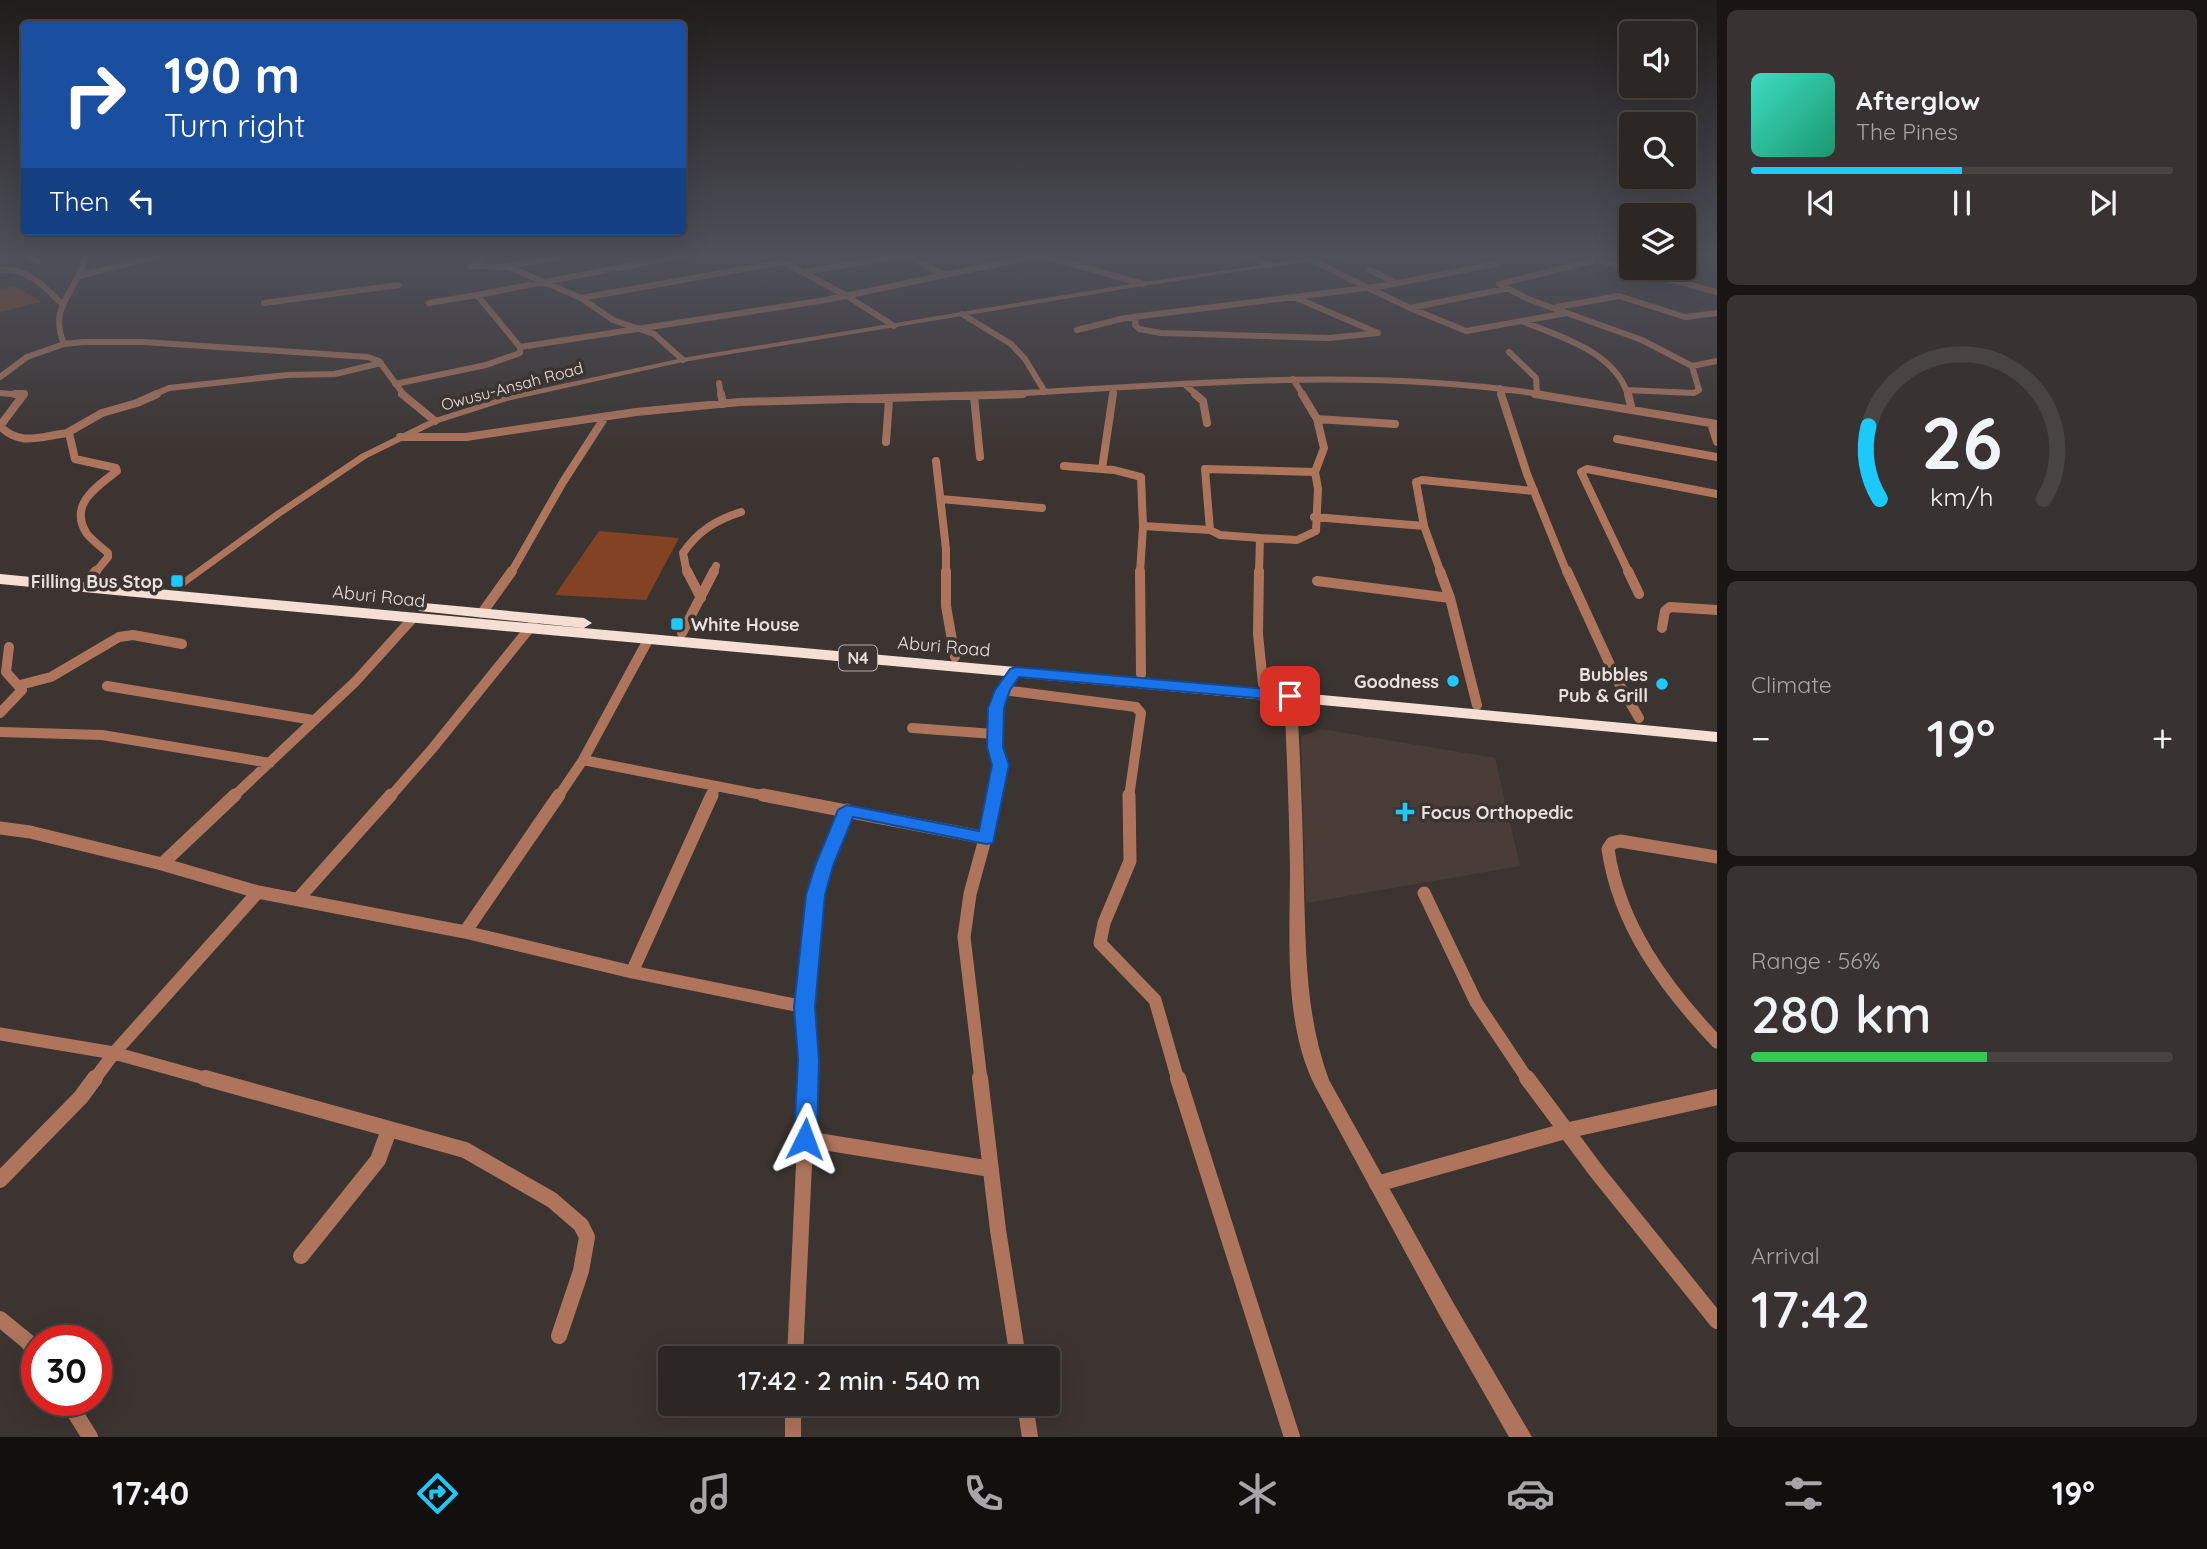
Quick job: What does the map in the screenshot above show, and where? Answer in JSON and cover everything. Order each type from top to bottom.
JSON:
[{"type":"highway","name":"Aburi Road","points":[[0,569],[482,613],[532,624],[648,640],[1614,722],[1639,718],[1717,724]]},
{"type":"highway","name":"Aburi Road","points":[[0,579],[413,618],[682,633],[1263,684],[1477,705],[1717,737]]},
{"type":"street","points":[[57,321],[55,326],[64,344]]},
{"type":"street","points":[[395,384],[510,358],[520,353],[520,347],[499,321]]},
{"type":"street","points":[[616,321],[660,339],[683,360]]},
{"type":"street","points":[[520,347],[690,321]]},
{"type":"street","points":[[886,321],[894,326]]},
{"type":"street","name":"Owusu-Ansah Road","points":[[178,586],[337,472],[435,421],[542,390],[683,360],[922,321]]},
{"type":"street","points":[[974,321],[1011,344],[1025,359],[1045,392]]},
{"type":"street","points":[[1076,330],[1121,321]]},
{"type":"street","points":[[1136,321],[1135,326],[1139,329],[1161,332],[1329,338],[1378,333],[1350,321]]},
{"type":"street","points":[[1442,321],[1466,331],[1529,321]]},
{"type":"street","points":[[1591,321],[1642,340],[1692,366],[1717,361]]},
{"type":"street","points":[[1524,322],[1584,348],[1612,370],[1626,390],[1633,410]]},
{"type":"street","points":[[0,377],[27,357],[64,344],[144,342],[368,357],[381,363],[407,399],[435,421]]},
{"type":"street","points":[[1509,352],[1536,378],[1537,394]]},
{"type":"street","points":[[0,393],[24,394],[1,422],[0,428],[19,441],[67,433],[102,412],[143,401],[169,388],[287,375],[335,374],[381,363]]},
{"type":"street","points":[[1626,390],[1694,393],[1699,390],[1692,366]]},
{"type":"street","points":[[1143,526],[1210,530],[1220,535],[1260,538],[1309,538],[1316,531],[1314,517],[1318,489],[1315,471],[1324,453],[1317,419],[1293,379]]},
{"type":"street","points":[[400,437],[466,437],[605,417],[796,399],[974,396],[1293,379],[1405,380],[1500,388],[1714,423],[1717,442]]},
{"type":"street","points":[[719,383],[723,404]]},
{"type":"street","points":[[1184,384],[1203,401],[1207,423]]},
{"type":"street","points":[[1102,469],[1114,387]]},
{"type":"street","points":[[1500,388],[1508,419],[1534,491],[1623,694],[1639,718]]},
{"type":"street","points":[[974,396],[979,457]]},
{"type":"street","points":[[886,442],[890,399]]},
{"type":"street","points":[[482,613],[508,577],[563,482],[605,417]]},
{"type":"street","points":[[1317,419],[1395,424]]},
{"type":"street","points":[[67,433],[71,434],[75,459],[111,466],[117,471],[81,503],[80,510],[86,531],[108,553],[108,557],[90,578]]},
{"type":"street","points":[[1617,439],[1717,457]]},
{"type":"street","points":[[936,461],[946,549],[946,606],[955,657]]},
{"type":"street","points":[[1064,466],[1127,472],[1141,477],[1141,674]]},
{"type":"street","points":[[1210,530],[1205,469],[1315,471]]},
{"type":"street","points":[[1639,594],[1581,472],[1587,469],[1717,494]]},
{"type":"street","points":[[1477,705],[1450,598],[1424,526],[1417,480],[1534,491]]},
{"type":"street","points":[[941,499],[1042,508]]},
{"type":"street","points":[[701,598],[688,575],[683,553],[709,524],[741,512]]},
{"type":"street","points":[[1314,517],[1424,526]]},
{"type":"street","points":[[1260,538],[1258,634],[1263,684]]},
{"type":"street","points":[[682,633],[716,566]]},
{"type":"street","points":[[1317,581],[1450,598]]},
{"type":"street","points":[[1662,628],[1665,611],[1670,607],[1717,610]]},
{"type":"street","points":[[162,864],[356,681],[413,618]]},
{"type":"street","points":[[298,899],[432,749],[532,624]]},
{"type":"street","points":[[20,685],[51,677],[119,637],[133,635],[182,644]]},
{"type":"street","points":[[465,932],[583,760],[648,640]]},
{"type":"street","points":[[0,713],[22,690],[4,671],[9,647]]},
{"type":"street","points":[[1015,672],[1003,690],[996,708],[994,734],[1000,765],[986,838],[965,911],[964,937],[990,1169],[1016,1346]]},
{"type":"street","points":[[107,686],[313,720]]},
{"type":"street","points":[[1003,690],[1127,705],[1141,713],[1128,809],[1128,868],[1115,894],[1100,943],[1155,1000],[1194,1134],[1292,1437]]},
{"type":"street","points":[[1290,696],[1295,772],[1300,984],[1310,1056],[1377,1184],[1521,1437]]},
{"type":"street","points":[[912,728],[994,734]]},
{"type":"street","points":[[0,732],[37,730],[134,738],[270,762]]},
{"type":"street","points":[[583,760],[986,838]]},
{"type":"street","points":[[632,972],[716,786]]},
{"type":"street","points":[[796,1346],[809,1060],[805,1007],[816,895],[824,866],[847,810]]},
{"type":"street","points":[[0,828],[30,832],[162,864],[258,891],[465,932],[632,972],[805,1007]]},
{"type":"street","points":[[1717,857],[1620,841],[1612,843],[1608,849],[1617,891],[1651,959],[1697,1022],[1717,1042]]},
{"type":"street","points":[[0,1180],[81,1097],[114,1053],[258,891]]},
{"type":"street","points":[[1424,893],[1460,973],[1485,1016],[1565,1132],[1717,1321]]},
{"type":"street","points":[[0,1034],[114,1053],[465,1150],[558,1204],[580,1223],[587,1239],[583,1264],[559,1336]]},
{"type":"street","points":[[1377,1184],[1565,1132],[1717,1097]]},
{"type":"street","points":[[302,1255],[378,1160],[389,1130]]},
{"type":"street","points":[[805,1139],[990,1169]]},
{"type":"street","points":[[0,1319],[21,1336]]},
{"type":"street","points":[[77,1416],[90,1437]]},
{"type":"street","points":[[793,1416],[793,1437]]},
{"type":"street","points":[[1027,1416],[1030,1437]]},
{"type":"shaded area","points":[[599,531],[679,538],[646,600],[555,595]]},
{"type":"shaded area","name":"Focus Orthopedic","points":[[1321,729],[1495,758],[1520,866],[1306,903],[1301,737]]},
{"type":"place","name":"Filling Bus Stop","points":[[177,581]]},
{"type":"place","name":"White House","points":[[677,624]]},
{"type":"place","name":"Goodness","points":[[1453,681]]},
{"type":"place","name":"Bubbles Pub & Grill","points":[[1662,684]]},
{"type":"place","name":"Focus Orthopedic","points":[[1405,812]]},
{"type":"route","points":[[805,1139],[809,1060],[805,1007],[816,895],[824,866],[847,810],[986,838],[999,780],[1000,765],[994,734],[996,708],[1003,690],[1015,672],[1290,696]]}]
